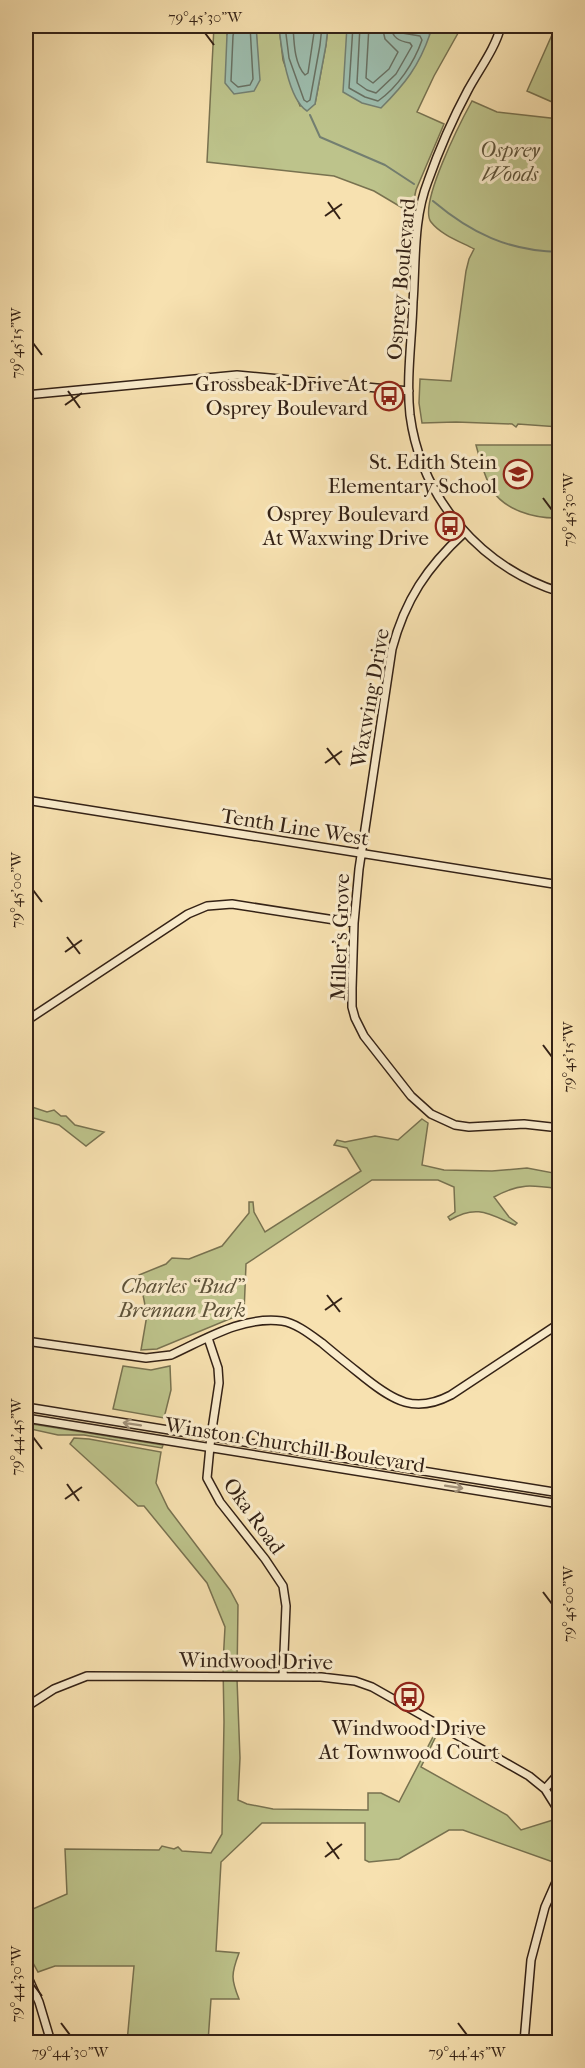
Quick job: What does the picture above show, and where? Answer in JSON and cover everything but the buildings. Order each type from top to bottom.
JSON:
[{"type":"street","name":"Osprey Boulevard","points":[[501,26],[492,51],[466,93],[427,182],[420,208],[409,391],[414,433],[424,469],[444,506],[465,532],[501,564],[530,581],[560,592]]},
{"type":"street","points":[[26,395],[237,375],[409,391]]},
{"type":"street","name":"Waxwing Drive","points":[[362,854],[388,672],[397,633],[410,600],[430,568],[465,532]]},
{"type":"street","name":"Tenth Line West","points":[[26,800],[560,885]]},
{"type":"street","name":"Miller's Grove","points":[[362,854],[354,923],[352,998],[355,1018],[364,1036],[423,1108],[441,1119],[455,1125],[470,1127],[524,1124],[560,1128]]},
{"type":"street","points":[[26,1021],[188,914],[207,906],[232,904],[354,923]]},
{"type":"street","points":[[26,1341],[146,1358],[171,1355],[250,1321],[286,1321],[314,1337],[384,1393],[399,1401],[426,1404],[437,1402],[451,1395],[560,1323]]},
{"type":"street","name":"Oka Road","points":[[208,1338],[218,1368],[219,1383],[207,1478],[214,1492],[266,1559],[283,1586],[286,1606],[283,1676]]},
{"type":"street","name":"Winston Churchill Boulevard","points":[[26,1407],[560,1493]]},
{"type":"street","name":"Winston Churchill Boulevard","points":[[26,1418],[560,1504]]},
{"type":"street","name":"Windwood Drive","points":[[26,1707],[54,1689],[87,1676],[338,1678],[372,1687],[530,1776],[545,1790],[560,1813]]},
{"type":"street","points":[[545,1790],[560,1772]]},
{"type":"street","points":[[524,2043],[531,1960],[545,1907],[560,1873]]},
{"type":"street","points":[[26,1973],[45,2019],[51,2043]]},
{"type":"green space","points":[[214,26],[230,26],[227,35],[257,51],[256,26],[279,26],[283,60],[300,106],[315,104],[328,26],[347,26],[347,37],[422,30],[382,26],[462,26],[417,112],[444,124],[416,190],[411,213],[374,191],[334,176],[207,162]]},
{"type":"green space","points":[[555,28],[559,30],[559,105],[527,91]]},
{"type":"green space","name":"Osprey Woods","points":[[472,101],[497,112],[559,119],[559,427],[518,424],[516,427],[512,424],[456,422],[422,423],[419,403],[420,379],[451,381],[466,271],[474,249],[435,227],[429,213],[430,199],[442,163]]},
{"type":"green space","points":[[476,445],[555,445],[560,452],[556,518],[529,514],[504,503],[492,490],[482,468]]},
{"type":"green space","points":[[26,1105],[47,1112],[54,1110],[61,1116],[66,1116],[75,1125],[104,1132],[86,1146],[59,1125],[26,1116]]},
{"type":"green space","name":"Charles “Bud” Brennan Park","points":[[422,1119],[428,1123],[422,1165],[444,1170],[492,1171],[527,1168],[559,1174],[559,1189],[526,1186],[511,1189],[494,1197],[509,1217],[517,1223],[515,1225],[483,1212],[468,1212],[450,1220],[448,1217],[455,1212],[454,1187],[438,1180],[372,1180],[246,1264],[244,1313],[157,1349],[141,1350],[147,1315],[139,1275],[166,1264],[172,1258],[189,1259],[222,1246],[249,1213],[249,1202],[253,1202],[254,1212],[265,1232],[361,1171],[347,1148],[334,1145],[337,1140],[345,1142],[375,1136],[398,1140]]},
{"type":"green space","points":[[123,1366],[151,1370],[170,1366],[171,1390],[164,1418],[113,1409]]},
{"type":"green space","points":[[26,1423],[163,1445],[162,1448],[84,1435],[58,1435],[26,1428]]},
{"type":"green space","points":[[74,1438],[161,1452],[156,1483],[168,1508],[230,1590],[238,1605],[237,1679],[240,1758],[238,1800],[273,1809],[368,1810],[368,1793],[381,1793],[399,1802],[435,1733],[437,1734],[421,1767],[507,1815],[521,1830],[553,1820],[556,1833],[559,1833],[559,1849],[556,1849],[553,1862],[463,1830],[449,1830],[399,1859],[369,1862],[365,1860],[365,1823],[262,1823],[221,1862],[216,1951],[239,1953],[233,1976],[239,1999],[211,1999],[208,2042],[127,2042],[134,1966],[55,1966],[38,1972],[26,1950],[26,1912],[67,1894],[65,1849],[159,1850],[162,1846],[174,1849],[178,1847],[182,1851],[211,1853],[222,1834],[225,1627],[207,1583],[144,1506],[138,1506],[70,1444]]},
{"type":"water","points":[[230,26],[256,26],[260,80],[254,91],[234,94],[225,83],[227,35]]},
{"type":"water","points":[[279,26],[328,26],[315,104],[307,111],[300,105],[290,85]]},
{"type":"water","points":[[347,26],[400,27],[430,34],[410,74],[381,108],[362,103],[343,92]]},
{"type":"waterway","points":[[310,115],[320,137],[385,165],[414,184]]},
{"type":"waterway","points":[[433,201],[476,231],[491,238],[524,248],[560,252]]},
{"type":"waterway","points":[[555,283],[558,253]]},
{"type":"place","name":"Grossbeak Drive At Osprey Boulevard","points":[[389,396]]},
{"type":"place","name":"St. Edith Stein Elementary School","points":[[518,474]]},
{"type":"place","name":"Osprey Boulevard At Waxwing Drive","points":[[450,526]]},
{"type":"place","name":"Windwood Drive At Townwood Court","points":[[409,1697]]}]
